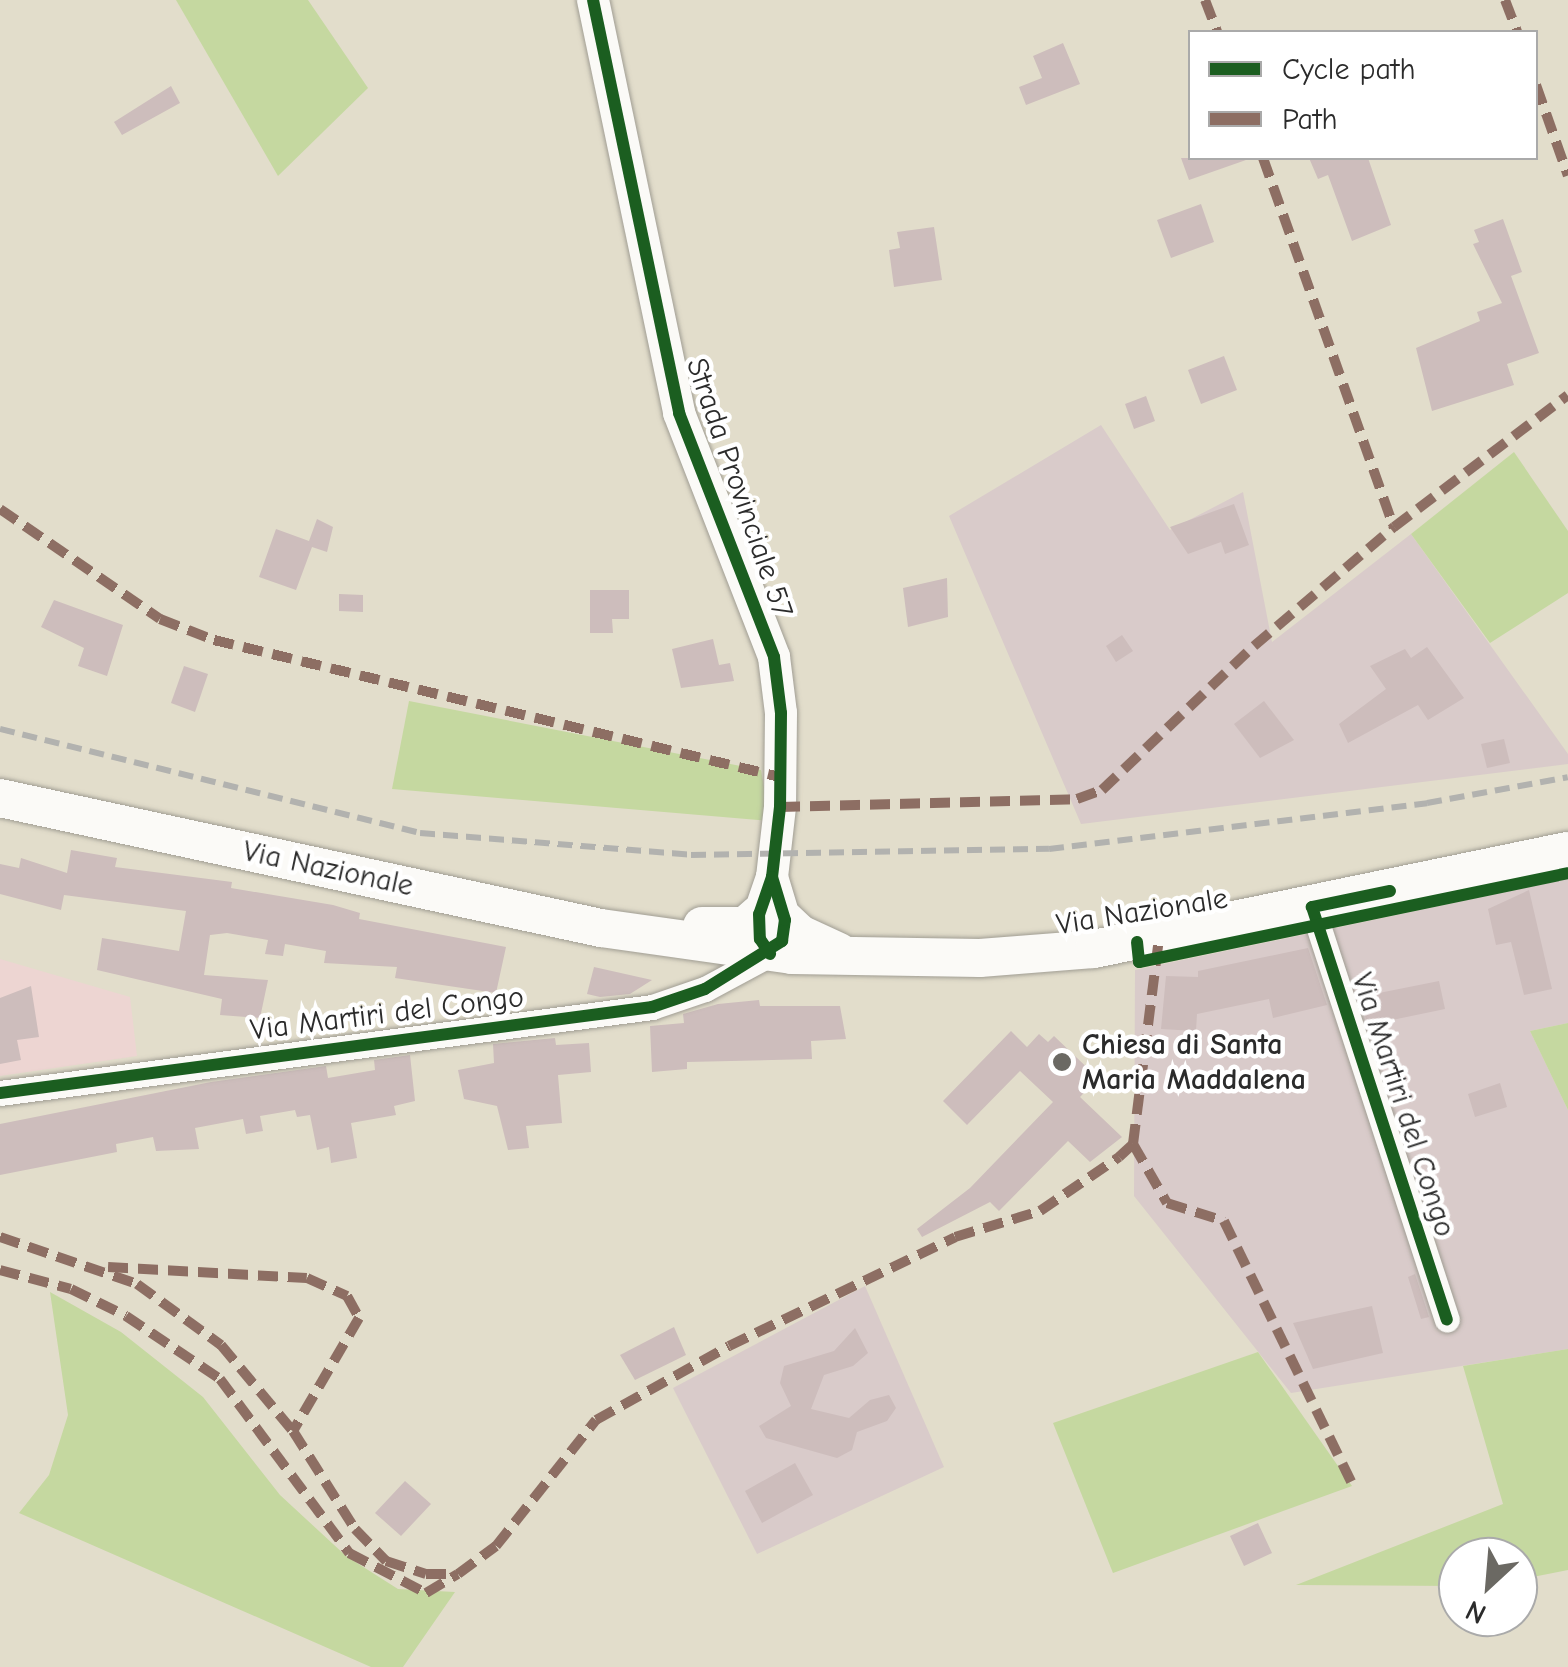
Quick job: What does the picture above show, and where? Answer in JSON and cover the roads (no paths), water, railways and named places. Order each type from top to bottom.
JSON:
[{"type":"main road","name":"Via Nazionale","points":[[0,798],[602,928],[668,921],[725,929],[772,929],[800,934],[850,956],[980,958],[1094,949],[1312,907],[1568,850]]},
{"type":"street","name":"Strada Provinciale 57","points":[[593,0],[679,413],[774,657],[781,713],[772,929]]},
{"type":"street","name":"Via Martiri del Congo","points":[[1312,907],[1447,1319]]},
{"type":"street","name":"Via Martiri del Congo","points":[[0,1093],[652,1007],[704,989],[772,929]]},
{"type":"railway","points":[[0,729],[420,833],[691,855],[1049,849],[1427,803],[1568,777]]},
{"type":"place","name":"Chiesa di Santa Maria Maddalena","points":[[1062,1062]]}]
